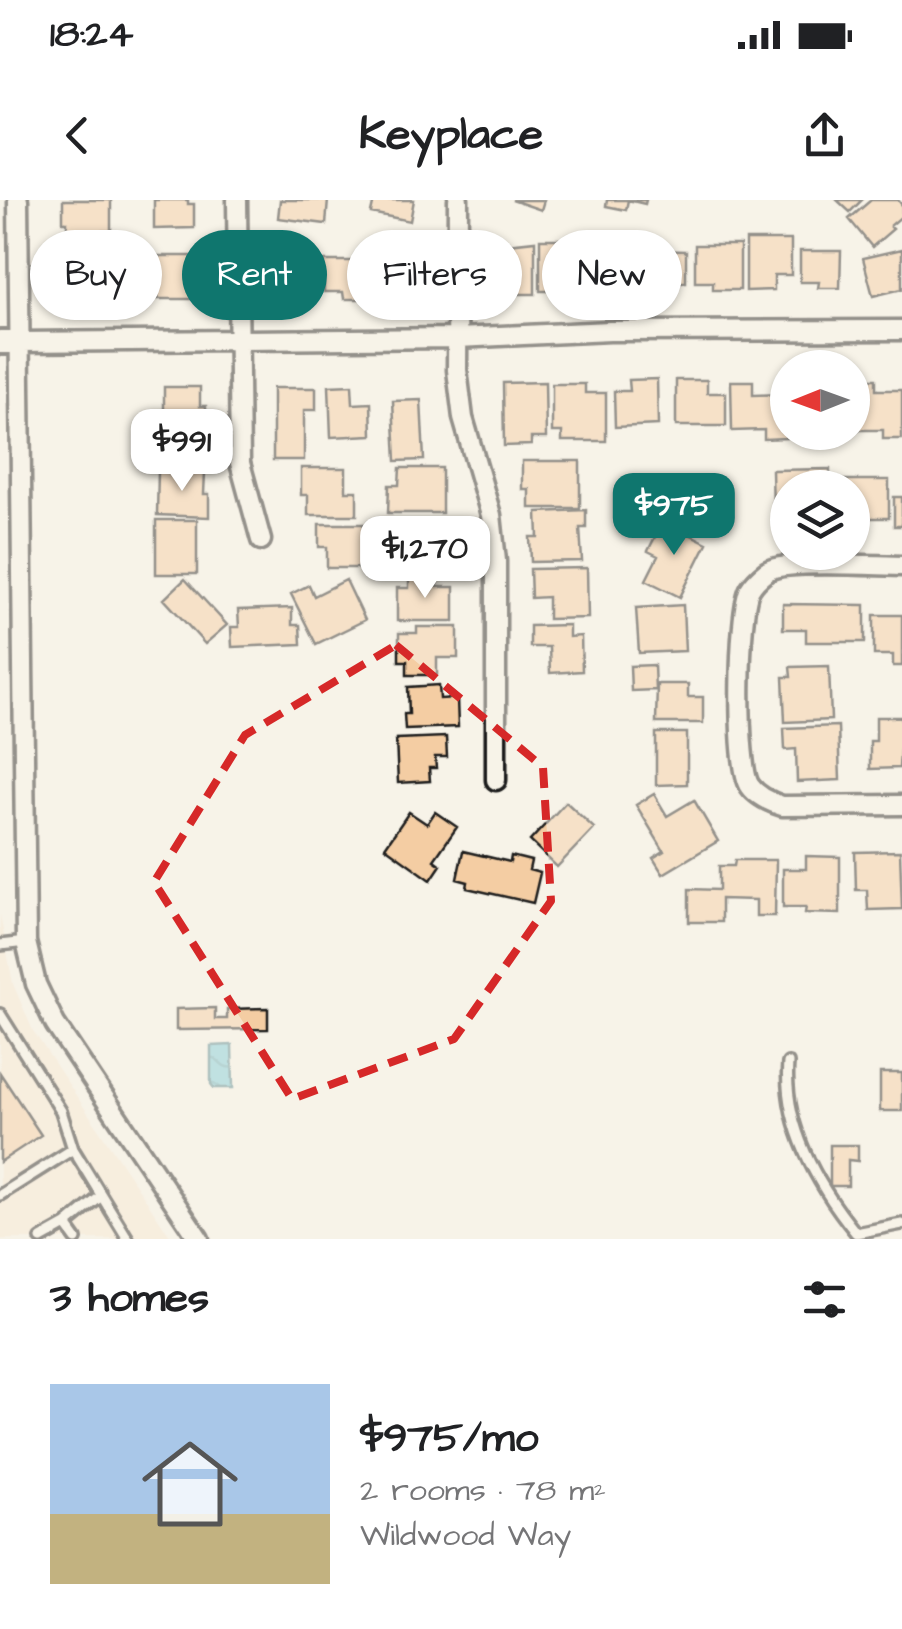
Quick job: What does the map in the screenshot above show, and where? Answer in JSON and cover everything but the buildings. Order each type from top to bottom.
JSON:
[{"type":"street","points":[[18,200],[10,342],[26,942],[36,984],[55,1024],[199,1239]]},
{"type":"street","points":[[236,200],[240,462],[261,540]]},
{"type":"street","points":[[458,200],[457,338],[462,418],[491,515],[496,561],[496,780]]},
{"type":"street","points":[[10,342],[902,330]]},
{"type":"street","points":[[902,566],[798,564],[768,569],[750,588],[742,616],[741,730],[742,763],[749,785],[766,800],[782,806],[902,805]]},
{"type":"lane","points":[[0,945],[26,942]]},
{"type":"lane","points":[[0,1014],[60,1111],[73,1149],[128,1239]]},
{"type":"lane","points":[[788,1063],[786,1092],[810,1167],[853,1236],[902,1224]]},
{"type":"lane","points":[[0,1194],[73,1149]]},
{"type":"lane","points":[[42,1239],[100,1197]]},
{"type":"lane","points":[[66,1225],[76,1239]]},
{"type":"highlighted area","points":[[396,645],[543,767],[551,901],[454,1039],[292,1099],[154,882],[245,735]]},
{"type":"shaded area","points":[[0,915],[13,984],[33,1031],[172,1239],[0,1239]]},
{"type":"water","points":[[232,1045],[233,1088],[214,1088],[211,1046]]}]
